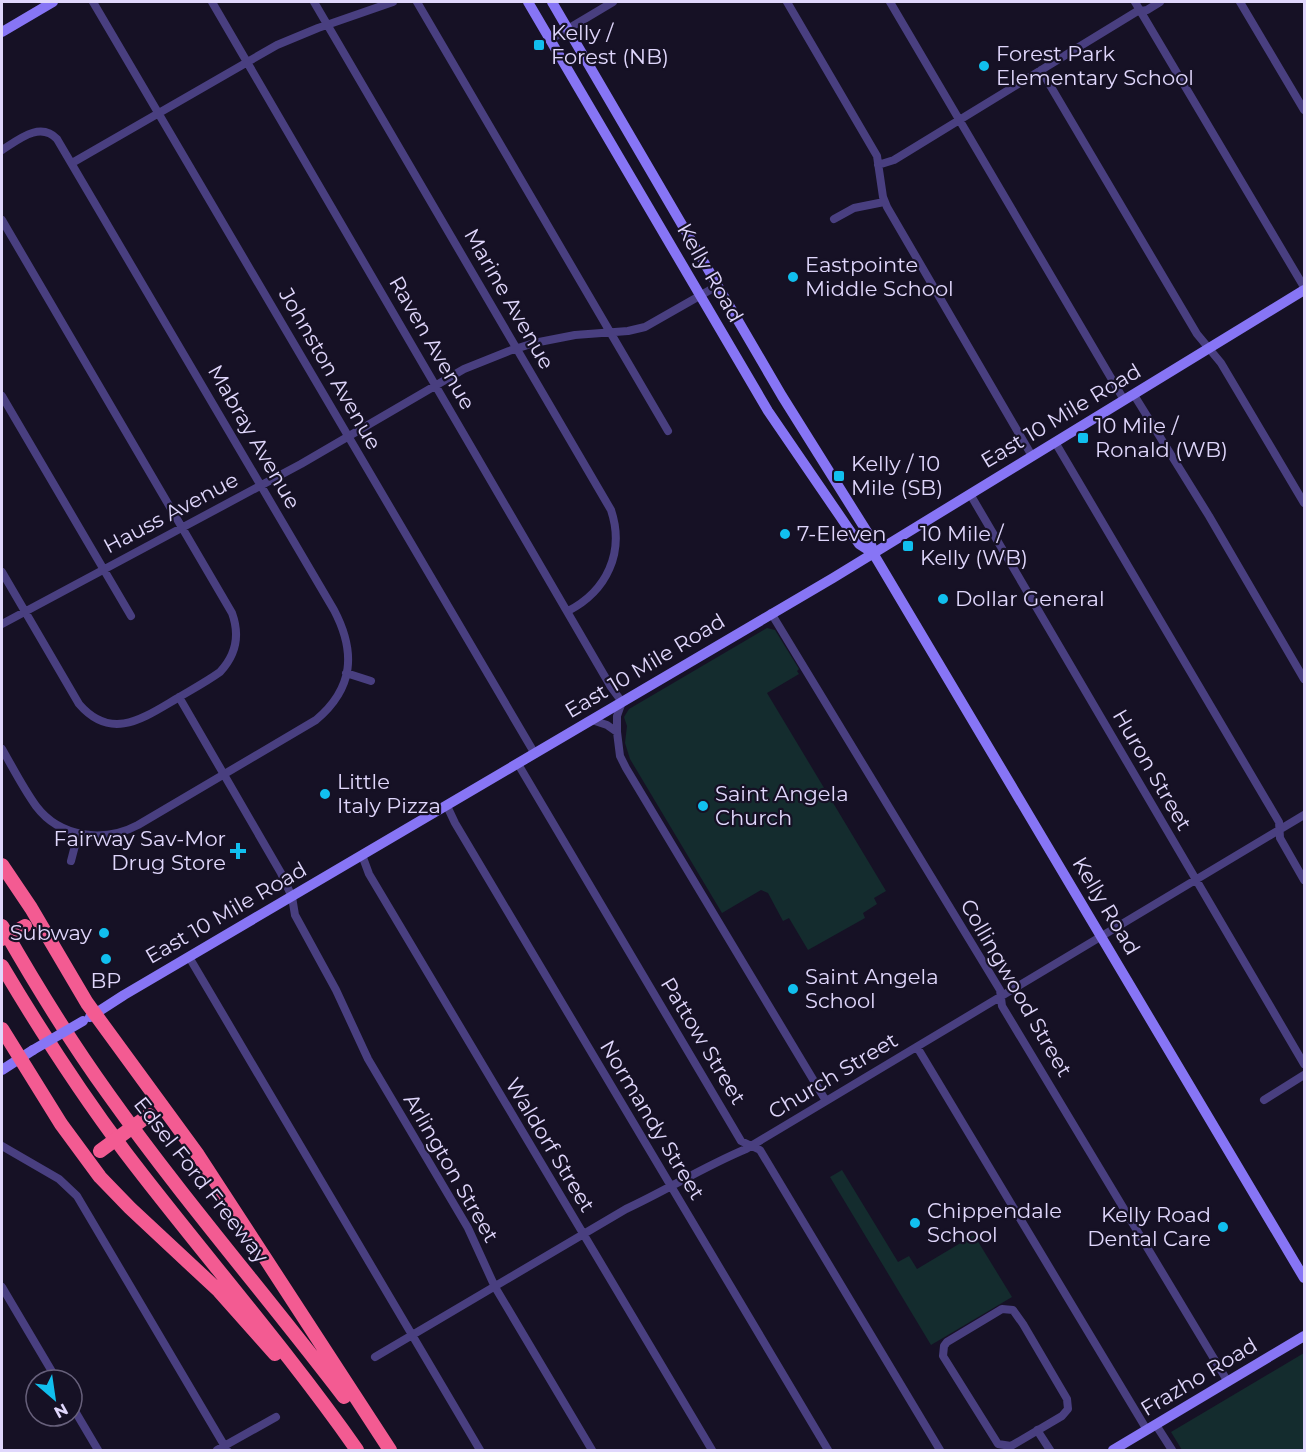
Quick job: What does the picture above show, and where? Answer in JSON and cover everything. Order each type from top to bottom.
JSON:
[{"type":"highway","points":[[2,865],[42,926],[87,1003],[89,1017],[156,1096],[198,1155],[390,1450]]},
{"type":"highway","points":[[2,939],[25,926],[33,924],[42,926]]},
{"type":"highway","name":"Edsel Ford Freeway","points":[[2,926],[57,1018],[108,1095],[322,1368],[381,1450]]},
{"type":"highway","name":"Edsel Ford Freeway","points":[[2,966],[57,1055],[118,1143],[324,1402],[357,1450]]},
{"type":"highway","points":[[2,1029],[19,1059],[82,1152],[119,1198],[207,1278],[231,1303],[311,1398],[350,1450]]},
{"type":"highway","points":[[82,1152],[92,1154],[100,1151],[149,1115],[155,1108],[156,1096]]},
{"type":"street","points":[[2,32],[53,2]]},
{"type":"street","name":"Johnston Avenue","points":[[93,2],[535,754]]},
{"type":"street","name":"Raven Avenue","points":[[212,2],[611,687],[622,702]]},
{"type":"street","name":"Marine Avenue","points":[[314,2],[605,499],[615,525],[615,550],[608,572],[592,595],[568,611]]},
{"type":"street","points":[[72,163],[246,62],[294,37],[393,2]]},
{"type":"street","points":[[417,2],[668,431]]},
{"type":"street","name":"Kelly Road","points":[[528,2],[780,430],[859,544],[873,553]]},
{"type":"street","name":"Kelly Road","points":[[552,2],[782,396],[869,535],[873,553],[1305,1278]]},
{"type":"street","points":[[551,39],[614,2]]},
{"type":"street","points":[[787,2],[877,156],[884,202],[1032,456]]},
{"type":"street","points":[[890,2],[1129,397],[1209,516],[1305,679]]},
{"type":"street","points":[[1135,2],[1305,289]]},
{"type":"street","points":[[878,165],[890,162],[1136,12],[1160,2]]},
{"type":"street","points":[[1240,2],[1305,110]]},
{"type":"street","points":[[1041,70],[1197,334],[1221,363],[1305,503]]},
{"type":"street","name":"Mabray Avenue","points":[[2,150],[35,131],[48,131],[57,139],[343,628],[348,652],[346,673],[334,701],[316,720],[132,828],[105,836],[78,834]]},
{"type":"street","points":[[834,219],[854,208],[884,202]]},
{"type":"street","points":[[2,220],[232,613],[236,623],[236,638],[232,655],[220,672],[132,723],[109,723],[95,718],[83,709],[75,698],[2,572]]},
{"type":"street","name":"Hauss Avenue","points":[[2,624],[261,486],[475,364],[517,348],[574,335],[628,332],[645,327],[717,286]]},
{"type":"street","name":"East 10 Mile Road","points":[[2,1070],[124,995],[873,553],[1305,289]]},
{"type":"street","points":[[746,373],[748,364],[755,363],[772,392],[782,396]]},
{"type":"street","points":[[2,396],[131,616]]},
{"type":"street","points":[[780,430],[797,443],[816,472],[822,473],[827,467]]},
{"type":"street","points":[[1054,442],[1279,822],[1280,838],[1305,880]]},
{"type":"street","name":"Huron Street","points":[[970,494],[1305,1064]]},
{"type":"street","name":"Collingwood Street","points":[[771,613],[1000,990],[1002,1006],[1228,1382]]},
{"type":"street","points":[[346,673],[371,681]]},
{"type":"street","name":"Arlington Street","points":[[179,697],[270,854],[292,897],[295,915],[336,990],[368,1059],[468,1228],[495,1287],[592,1450]]},
{"type":"street","points":[[622,702],[617,716],[617,732],[621,756],[626,768],[826,1101]]},
{"type":"street","points":[[592,720],[607,725],[617,732]]},
{"type":"street","points":[[2,749],[41,812],[60,826],[78,834],[71,861]]},
{"type":"street","name":"Pattow Street","points":[[518,764],[741,1141],[760,1150],[940,1450]]},
{"type":"street","name":"Normandy Street","points":[[447,806],[828,1450]]},
{"type":"street","name":"Church Street","points":[[375,1357],[626,1209],[751,1146],[1305,815]]},
{"type":"street","name":"Waldorf Street","points":[[362,855],[369,874],[711,1450]]},
{"type":"street","points":[[189,957],[480,1450]]},
{"type":"street","points":[[917,1047],[1151,1428],[1172,1450]]},
{"type":"street","points":[[1264,1100],[1305,1075]]},
{"type":"street","points":[[2,1146],[59,1179],[68,1185],[77,1196],[223,1449],[276,1417]]},
{"type":"street","points":[[2,1287],[50,1368]]},
{"type":"street","points":[[1002,1309],[1013,1310],[1067,1399],[1068,1409],[1062,1416],[1037,1430],[1011,1446],[998,1444],[943,1356],[947,1342],[1002,1309]]},
{"type":"street","name":"Frazho Road","points":[[1113,1450],[1305,1336]]},
{"type":"street","points":[[84,1426],[98,1450]]},
{"type":"street","points":[[1037,1430],[1050,1450]]},
{"type":"green space","points":[[767,628],[775,630],[799,669],[797,671],[799,674],[767,693],[886,891],[874,898],[877,904],[863,913],[865,918],[808,950],[789,918],[783,921],[768,893],[761,890],[722,913],[630,759],[625,743],[627,726],[624,717],[629,709]]},
{"type":"green space","points":[[842,1170],[898,1262],[909,1256],[917,1269],[974,1235],[1012,1297],[931,1345],[830,1177]]},
{"type":"green space","points":[[1304,1353],[1304,1450],[1182,1450],[1171,1432]]},
{"type":"place","name":"Kelly / Forest (NB)","points":[[539,45]]},
{"type":"place","name":"Forest Park Elementary School","points":[[984,66]]},
{"type":"place","name":"Eastpointe Middle School","points":[[793,277]]},
{"type":"place","name":"10 Mile / Ronald (WB)","points":[[1083,438]]},
{"type":"place","name":"Kelly / 10 Mile (SB)","points":[[839,476]]},
{"type":"place","name":"7-Eleven","points":[[785,534]]},
{"type":"place","name":"10 Mile / Kelly (WB)","points":[[908,546]]},
{"type":"place","name":"Dollar General","points":[[943,599]]},
{"type":"place","name":"Little Italy Pizza","points":[[325,794]]},
{"type":"place","name":"Saint Angela Church","points":[[703,806]]},
{"type":"place","name":"Fairway Sav-Mor Drug Store","points":[[238,851]]},
{"type":"place","name":"Subway","points":[[104,933]]},
{"type":"place","name":"BP","points":[[106,959]]},
{"type":"place","name":"Saint Angela School","points":[[793,989]]},
{"type":"place","name":"Chippendale School","points":[[915,1223]]},
{"type":"place","name":"Kelly Road Dental Care","points":[[1223,1227]]}]
